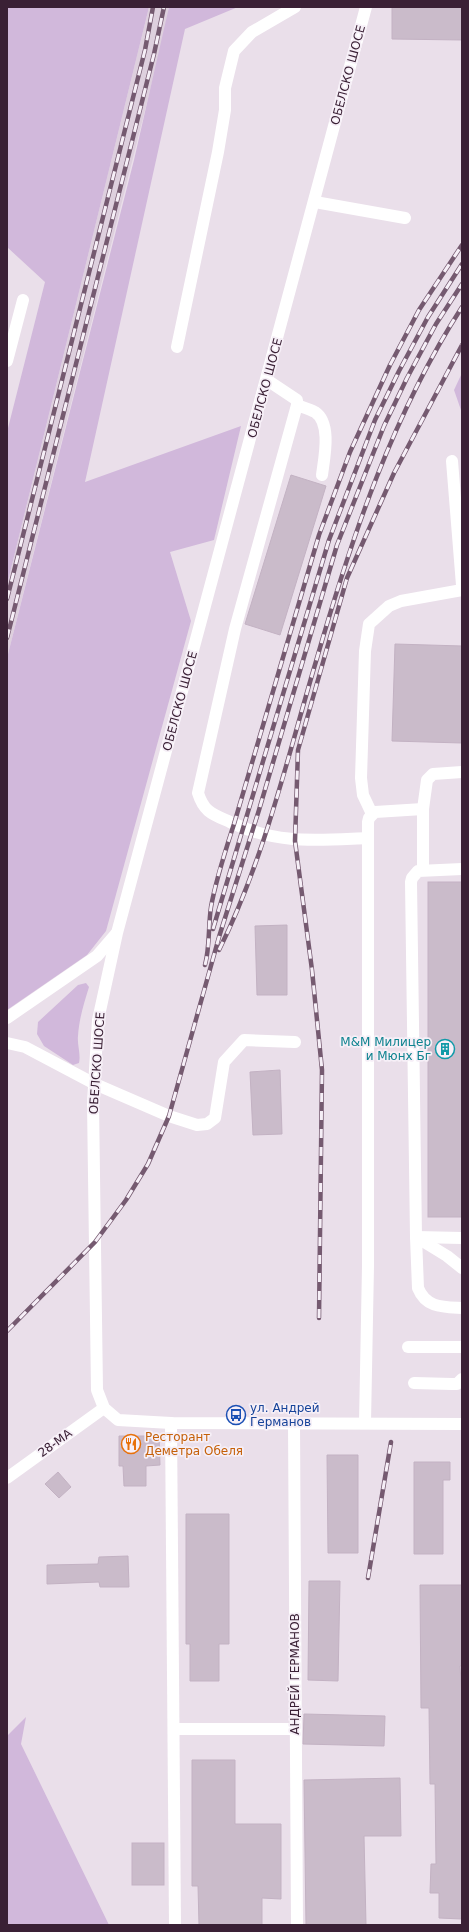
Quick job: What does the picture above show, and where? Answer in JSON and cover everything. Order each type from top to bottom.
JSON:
[{"type":"street","points":[[177,347],[218,152],[225,110],[225,88],[234,51],[252,32],[295,7]]},
{"type":"street","name":"ОБЕЛСКО ШОСЕ","points":[[104,1408],[97,1390],[93,1111],[98,1020],[117,933],[315,202],[366,7]]},
{"type":"street","points":[[315,202],[405,218]]},
{"type":"street","points":[[7,361],[23,300]]},
{"type":"street","points":[[267,380],[298,400],[235,628],[198,793],[201,803],[208,812],[264,836],[295,841],[368,838]]},
{"type":"street","points":[[297,405],[316,413],[321,422],[327,442],[322,476]]},
{"type":"street","points":[[452,461],[462,584]]},
{"type":"street","points":[[372,814],[363,795],[361,778],[365,651],[369,624],[389,606],[402,601],[462,590]]},
{"type":"street","points":[[423,870],[423,809],[427,780],[433,774],[462,772]]},
{"type":"street","points":[[365,1423],[368,1266],[368,822],[372,814],[375,812],[423,809]]},
{"type":"street","points":[[462,869],[423,870],[414,874],[411,882],[418,1288],[421,1296],[427,1302],[437,1307],[462,1308]]},
{"type":"street","points":[[7,1018],[97,956],[117,933]]},
{"type":"street","points":[[7,1043],[24,1048],[95,1084],[169,1116],[197,1125],[207,1124],[215,1118],[224,1062],[244,1040],[295,1042]]},
{"type":"street","points":[[416,1237],[462,1238]]},
{"type":"street","points":[[416,1237],[447,1256],[462,1268]]},
{"type":"street","points":[[408,1348],[462,1347]]},
{"type":"street","points":[[414,1383],[457,1384],[462,1379]]},
{"type":"street","points":[[104,1408],[118,1420],[171,1423],[462,1424]]},
{"type":"street","name":"28-МА","points":[[7,1478],[104,1408]]},
{"type":"street","points":[[171,1423],[175,1925]]},
{"type":"street","name":"АНДРЕЙ ГЕРМАНОВ","points":[[294,1423],[297,1925]]},
{"type":"street","points":[[174,1729],[295,1730]]},
{"type":"shaded area","points":[[7,7],[149,7],[7,585],[7,432],[45,282],[7,247]]},
{"type":"shaded area","points":[[149,7],[169,7],[166,27],[7,658],[7,585]]},
{"type":"shaded area","points":[[169,7],[238,7],[185,29],[85,482],[241,426],[214,540],[170,552],[191,621],[106,931],[87,955],[7,1010],[7,658],[134,160]]},
{"type":"shaded area","points":[[462,373],[462,413],[454,390]]},
{"type":"shaded area","points":[[86,983],[89,987],[81,1017],[78,1036],[80,1056],[79,1063],[73,1065],[44,1046],[37,1034],[38,1022],[78,985]]},
{"type":"shaded area","points":[[26,1717],[21,1744],[109,1925],[7,1925],[7,1736]]},
{"type":"building","points":[[392,7],[462,7],[462,40],[392,39]]},
{"type":"building","points":[[291,475],[326,486],[280,635],[245,624]]},
{"type":"building","points":[[395,644],[462,646],[462,743],[392,741]]},
{"type":"building","name":"М&M Mилицер и Мюнх Бг","points":[[428,882],[462,882],[462,1217],[428,1217]]},
{"type":"building","points":[[287,925],[287,995],[257,995],[255,926]]},
{"type":"building","points":[[280,1070],[282,1134],[253,1135],[250,1072]]},
{"type":"building","points":[[119,1436],[159,1436],[160,1465],[146,1466],[146,1486],[124,1486],[123,1466],[119,1466]]},
{"type":"building","points":[[327,1455],[358,1455],[358,1553],[328,1553]]},
{"type":"building","points":[[414,1462],[450,1462],[450,1480],[443,1480],[443,1554],[414,1554]]},
{"type":"building","points":[[58,1472],[71,1487],[59,1498],[45,1484]]},
{"type":"building","points":[[186,1514],[229,1514],[229,1644],[219,1644],[219,1681],[190,1681],[190,1644],[186,1644]]},
{"type":"building","points":[[128,1556],[129,1587],[100,1587],[99,1582],[47,1584],[47,1565],[98,1564],[99,1557]]},
{"type":"building","points":[[309,1581],[340,1581],[338,1681],[308,1680]]},
{"type":"building","points":[[420,1585],[462,1585],[462,1666],[460,1666],[462,1696],[462,1919],[439,1918],[439,1893],[430,1893],[431,1864],[436,1864],[435,1784],[430,1784],[429,1708],[421,1708]]},
{"type":"building","points":[[304,1714],[385,1716],[384,1746],[303,1744]]},
{"type":"building","points":[[192,1760],[235,1760],[235,1824],[281,1824],[281,1899],[262,1898],[262,1925],[199,1925],[198,1886],[192,1886]]},
{"type":"building","points":[[400,1778],[401,1836],[364,1836],[366,1925],[306,1925],[304,1780]]},
{"type":"building","points":[[132,1843],[164,1843],[164,1885],[132,1885]]},
{"type":"railway","points":[[7,599],[145,50],[153,7]]},
{"type":"railway","points":[[7,638],[154,54],[164,7]]},
{"type":"railway","points":[[205,965],[208,951],[211,907],[218,876],[319,535],[350,452],[390,365],[419,310],[462,245]]},
{"type":"railway","points":[[213,929],[329,540],[375,420],[428,317],[462,264]]},
{"type":"railway","points":[[7,1331],[95,1242],[126,1200],[148,1164],[169,1116],[219,937],[259,810],[337,545],[384,426],[407,378],[436,324],[462,284]]},
{"type":"railway","points":[[219,950],[250,879],[263,843],[330,612],[360,522],[377,477],[415,390],[437,348],[462,307]]},
{"type":"railway","points":[[319,1318],[322,1070],[312,970],[295,841],[298,750],[347,578],[394,473],[462,345]]},
{"type":"railway","points":[[368,1578],[391,1442]]},
{"type":"place","name":"М&M Mилицер и Мюнх Бг","points":[[445,1049]]},
{"type":"place","name":"ул. Андрей Германов","points":[[236,1415]]},
{"type":"place","name":"Ресторант Деметра Обеля","points":[[131,1444]]}]
